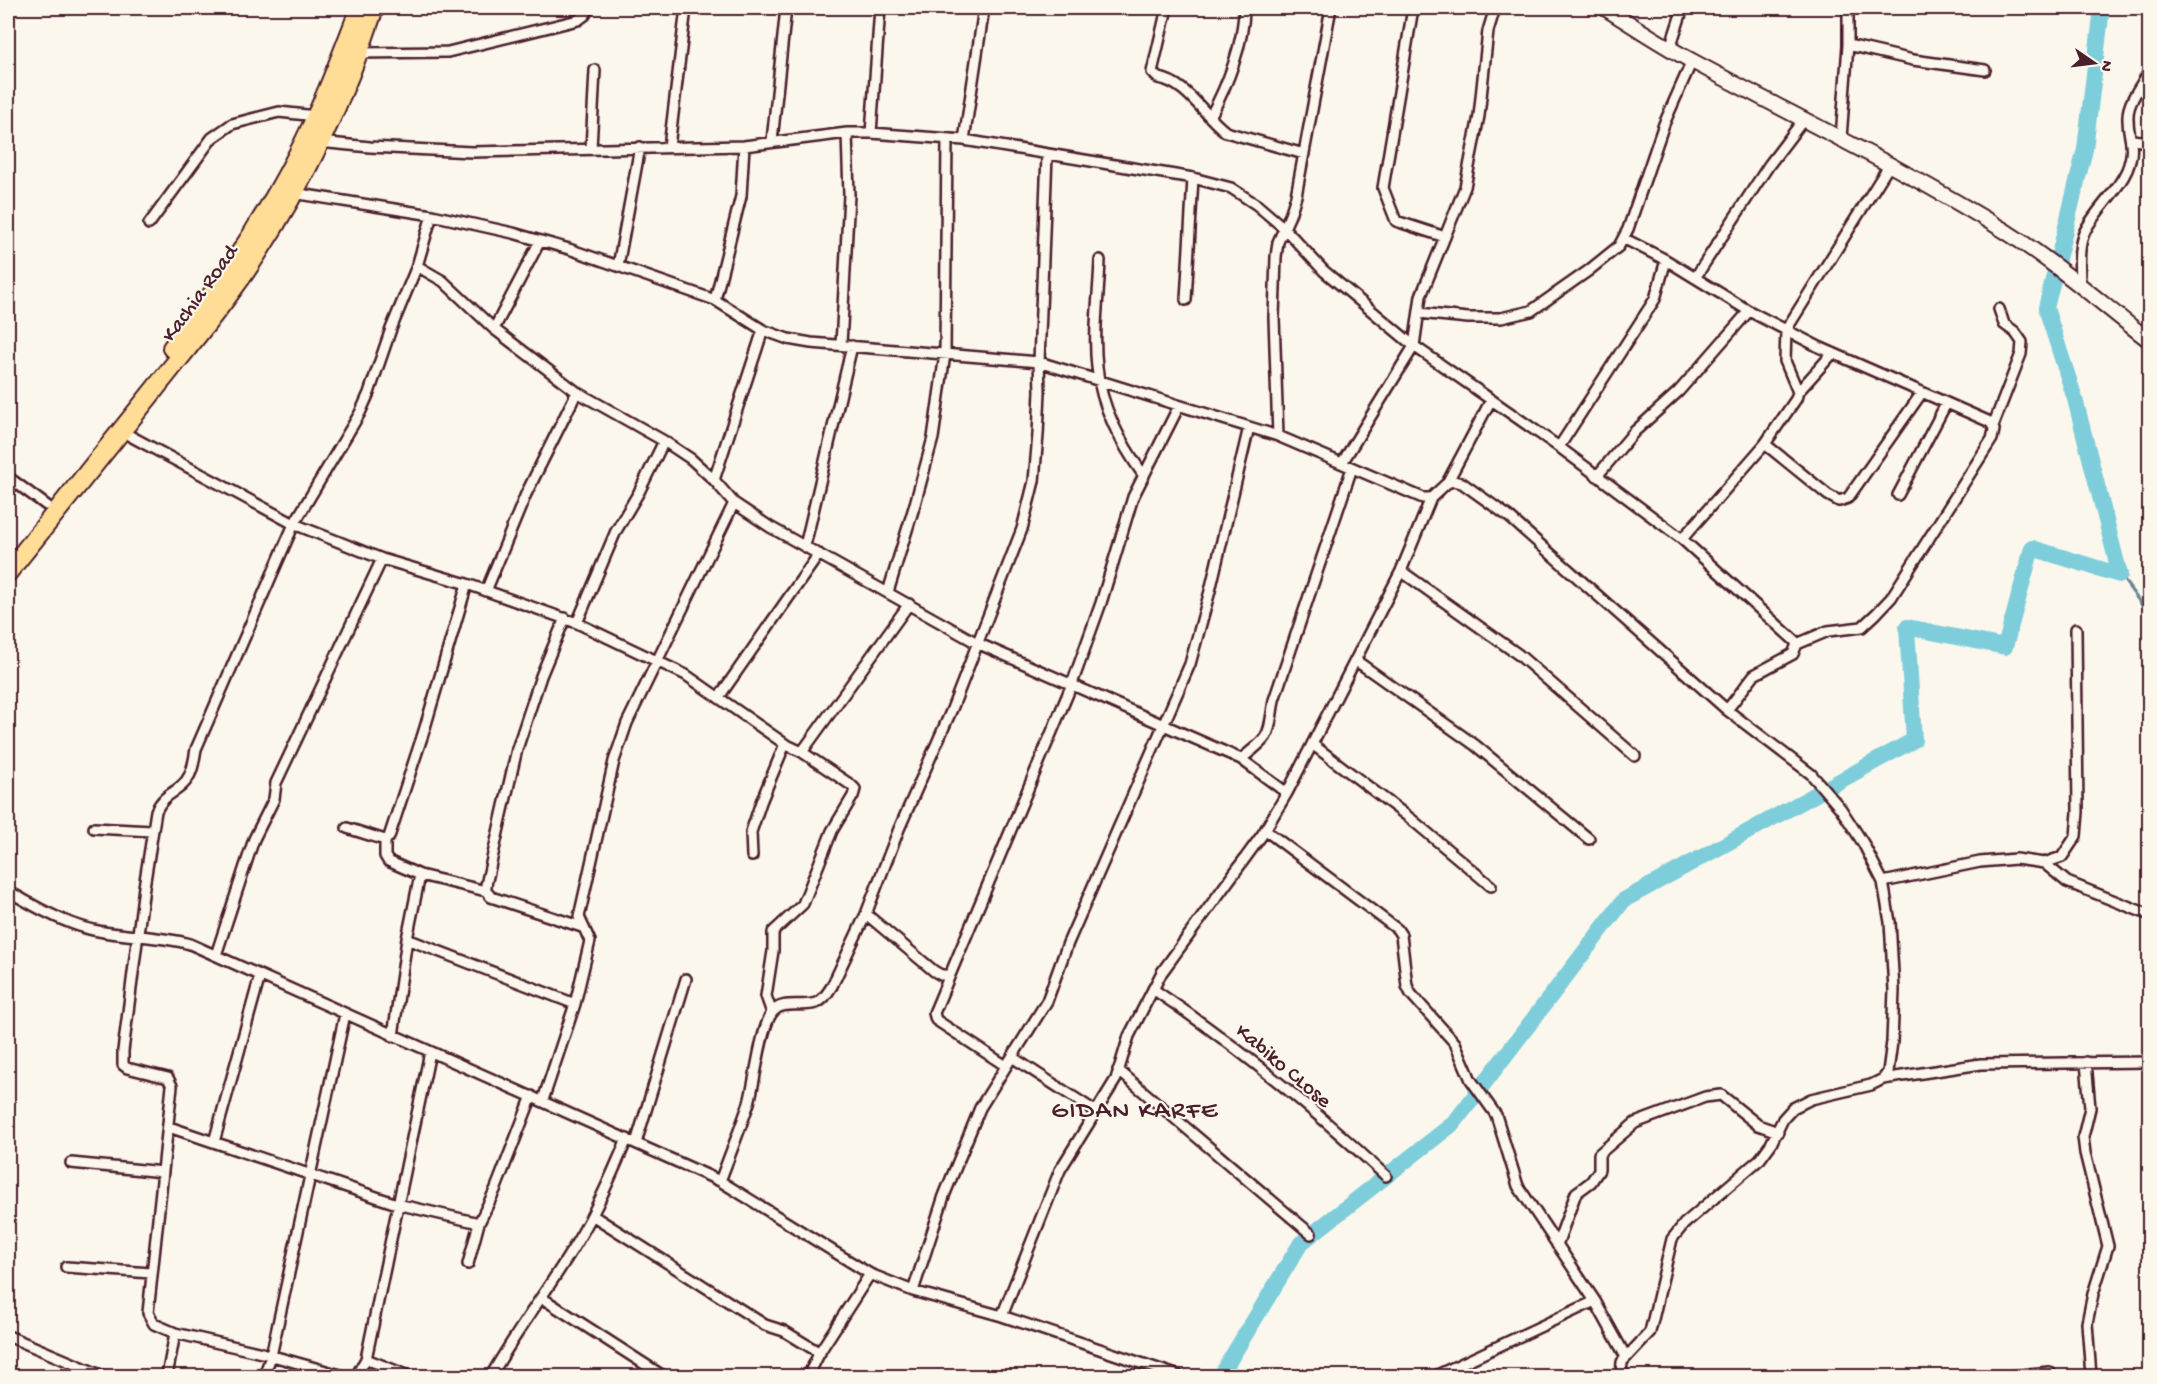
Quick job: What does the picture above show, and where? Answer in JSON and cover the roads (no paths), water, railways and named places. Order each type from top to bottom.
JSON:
[{"type":"highway","name":"Kachia Road","points":[[9,563],[46,505],[155,370],[210,297],[265,213],[316,116],[360,8]]},
{"type":"highway","name":"Kachia Road","points":[[9,563],[121,431],[224,301],[254,257],[293,193],[319,142],[358,53],[374,8]]},
{"type":"street","points":[[358,53],[448,52],[578,20],[589,8]]},
{"type":"street","points":[[669,147],[687,8]]},
{"type":"street","points":[[772,141],[786,8]]},
{"type":"street","points":[[871,133],[880,8]]},
{"type":"street","points":[[964,140],[984,8]]},
{"type":"street","points":[[1167,8],[1152,72],[1158,78],[1169,80],[1197,103],[1226,132],[1304,154]]},
{"type":"street","points":[[1210,117],[1223,94],[1231,72],[1244,18],[1244,8]]},
{"type":"street","points":[[1278,436],[1274,317],[1276,257],[1278,242],[1296,196],[1331,8]]},
{"type":"street","points":[[1413,8],[1383,188],[1396,221],[1445,237]]},
{"type":"street","points":[[1342,463],[1414,346],[1421,296],[1465,187],[1479,116],[1488,31],[1495,8]]},
{"type":"street","points":[[1605,8],[1692,61],[1890,164],[2005,231],[2069,275],[2150,341]]},
{"type":"street","points":[[1670,48],[1683,8]]},
{"type":"street","points":[[1841,138],[1848,45],[1848,8]]},
{"type":"street","points":[[1848,45],[1913,60],[1985,70]]},
{"type":"street","points":[[1419,312],[1468,318],[1501,318],[1531,311],[1619,246],[1625,239],[1664,124],[1692,61]]},
{"type":"street","points":[[591,149],[595,70]]},
{"type":"street","points":[[2080,286],[2081,247],[2084,233],[2117,188],[2127,170],[2132,151],[2128,115],[2130,106],[2150,70]]},
{"type":"street","points":[[149,224],[212,138],[232,124],[279,111],[316,116]]},
{"type":"street","points":[[1695,278],[1769,165],[1804,119]]},
{"type":"street","points":[[841,345],[849,195],[847,133]]},
{"type":"street","points":[[319,142],[472,152],[744,146],[847,133],[871,133],[964,140],[1193,178],[1231,188],[1257,205],[1284,228],[1323,271],[1414,346],[1559,447],[1682,539],[1797,644]]},
{"type":"street","points":[[888,592],[933,438],[945,354],[947,139]]},
{"type":"street","points":[[2132,140],[2150,142]]},
{"type":"street","points":[[716,300],[741,196],[744,146]]},
{"type":"street","points":[[618,266],[640,147]]},
{"type":"street","points":[[720,1181],[749,1101],[766,1028],[772,1013],[778,1007],[815,1003],[824,997],[832,986],[866,914],[899,829],[952,709],[1023,528],[1034,481],[1038,435],[1040,392],[1038,362],[1047,155]]},
{"type":"street","points":[[1798,392],[1785,360],[1786,330],[1890,164]]},
{"type":"street","points":[[1186,300],[1193,178]]},
{"type":"street","points":[[293,193],[432,215],[540,241],[716,300],[763,330],[788,339],[1038,362],[1278,436],[1423,498],[1431,498]]},
{"type":"street","points":[[344,1377],[271,1356],[175,1333],[154,1324],[150,1319],[148,1313],[151,1273],[172,1086],[168,1078],[123,1065],[128,1012],[156,811],[161,802],[185,783],[191,773],[196,749],[294,524],[360,413],[417,266],[432,215]]},
{"type":"street","points":[[1625,239],[1666,260],[1749,311],[1786,330],[1921,394],[1990,422],[1993,426]]},
{"type":"street","points":[[494,329],[540,241]]},
{"type":"street","points":[[1559,447],[1655,299],[1666,260]]},
{"type":"street","points":[[1100,261],[1096,356],[1100,380],[1109,418],[1144,476]]},
{"type":"street","points":[[417,266],[443,281],[494,329],[577,392],[664,441],[691,459],[734,503],[770,527],[977,643],[1241,759],[1287,793]]},
{"type":"street","points":[[1727,710],[1754,675],[1793,654],[1797,644],[1828,631],[1862,627],[1890,598],[1992,439],[1993,426],[2020,354],[2022,342],[2015,332],[2004,324],[1999,309]]},
{"type":"street","points":[[1597,476],[1634,432],[1679,391],[1749,311]]},
{"type":"street","points":[[714,480],[763,330]]},
{"type":"street","points":[[805,546],[852,346]]},
{"type":"street","points":[[1682,539],[1764,444],[1796,399],[1798,392],[1833,353]]},
{"type":"street","points":[[486,591],[526,494],[577,392]]},
{"type":"street","points":[[1764,444],[1828,495],[1839,501],[1848,498],[1921,394]]},
{"type":"street","points":[[1002,1316],[1060,1170],[1116,1079],[1129,1036],[1162,972],[1265,830],[1287,793],[1401,570],[1431,498],[1446,483],[1491,400]]},
{"type":"street","points":[[1898,495],[1946,404]]},
{"type":"street","points":[[1006,1066],[936,1020],[934,1012],[1072,684],[1101,603],[1133,497],[1179,406]]},
{"type":"street","points":[[913,1291],[959,1157],[980,1108],[1047,1001],[1068,943],[1190,664],[1250,427]]},
{"type":"street","points":[[121,431],[294,524],[382,559],[467,584],[577,622],[656,660],[686,675],[785,744],[802,752],[852,785],[855,789],[853,796],[832,831],[803,904],[773,932],[773,951],[766,996],[772,1013]]},
{"type":"street","points":[[577,622],[616,531],[639,492],[664,441]]},
{"type":"street","points":[[1241,759],[1269,734],[1274,700],[1352,468]]},
{"type":"street","points":[[8,477],[46,505]]},
{"type":"street","points":[[1446,483],[1453,481],[1462,483],[1508,516],[1727,710],[1811,774],[1840,809],[1863,843],[1883,882],[1890,921],[1894,990],[1892,1042],[1888,1071],[1883,1079]]},
{"type":"street","points":[[543,1100],[575,1004],[590,941],[579,917],[614,761],[627,723],[656,660],[734,503]]},
{"type":"street","points":[[718,697],[819,554]]},
{"type":"street","points":[[216,955],[254,839],[274,799],[276,783],[382,559]]},
{"type":"street","points":[[1401,570],[1519,655],[1635,756]]},
{"type":"street","points":[[467,584],[424,731],[389,837],[386,840],[385,856],[388,861],[420,874],[486,891],[491,897],[582,927]]},
{"type":"street","points":[[802,752],[909,604]]},
{"type":"street","points":[[486,891],[518,749],[541,676],[565,618]]},
{"type":"street","points":[[1883,882],[1980,862],[2016,859],[2044,863],[2062,857],[2076,836],[2078,812],[2076,629]]},
{"type":"street","points":[[1355,660],[1474,745],[1589,839]]},
{"type":"street","points":[[752,856],[751,832],[785,744]]},
{"type":"street","points":[[1312,744],[1411,819],[1491,886]]},
{"type":"street","points":[[94,828],[152,831]]},
{"type":"street","points":[[347,828],[386,840]]},
{"type":"street","points":[[1265,830],[1397,929],[1401,935],[1407,986],[1411,994],[1455,1043],[1470,1080],[1496,1115],[1514,1179],[1595,1301],[1626,1357]]},
{"type":"street","points":[[2044,863],[2067,882],[2150,915]]},
{"type":"street","points":[[393,1036],[407,939],[420,874]]},
{"type":"street","points":[[8,891],[45,912],[79,926],[110,933],[170,938],[190,944],[393,1036],[543,1100],[720,1181],[870,1274],[913,1291],[1002,1316],[1179,1377]]},
{"type":"street","points":[[866,914],[934,970],[941,975],[950,975]]},
{"type":"street","points":[[407,939],[575,1004]]},
{"type":"street","points":[[214,1142],[260,976]]},
{"type":"street","points":[[491,1377],[508,1346],[542,1298],[592,1215],[632,1141],[686,979]]},
{"type":"street","name":"Kabiko CLose","points":[[1153,989],[1208,1026],[1278,1081],[1386,1176]]},
{"type":"street","points":[[264,1377],[271,1356],[345,1014]]},
{"type":"street","points":[[356,1377],[366,1359],[430,1052]]},
{"type":"street","points":[[1012,1057],[1095,1112]]},
{"type":"street","points":[[2086,1062],[2090,1108],[2084,1137],[2085,1153],[2108,1246],[2089,1308],[2087,1323],[2091,1377]]},
{"type":"street","points":[[1621,1377],[1622,1362],[1650,1332],[1672,1239],[1684,1224],[1760,1159],[1778,1132],[1783,1119],[1793,1108],[1811,1099],[1871,1085],[1883,1079],[1981,1064],[2150,1062]]},
{"type":"street","points":[[1118,1070],[1311,1234]]},
{"type":"street","points":[[1557,1245],[1576,1193],[1591,1182],[1599,1170],[1599,1154],[1635,1123],[1706,1097],[1721,1095],[1758,1125],[1778,1132]]},
{"type":"street","points":[[468,1264],[479,1223],[500,1179],[532,1096]]},
{"type":"street","points":[[169,1127],[397,1204],[479,1223]]},
{"type":"street","points":[[71,1163],[162,1172]]},
{"type":"street","points":[[592,1215],[765,1325],[784,1331],[820,1353]]},
{"type":"street","points":[[66,1267],[151,1273]]},
{"type":"street","points":[[808,1377],[820,1353],[870,1274]]},
{"type":"street","points":[[542,1298],[663,1377]]},
{"type":"street","points":[[1435,1377],[1595,1301]]},
{"type":"street","points":[[167,1377],[175,1333]]},
{"type":"street","points":[[8,1336],[103,1377]]},
{"type":"street","points":[[366,1359],[409,1377]]},
{"type":"street","points":[[2013,1377],[2049,1372],[2054,1377]]},
{"type":"waterway","points":[[1220,1376],[1301,1243],[1454,1123],[1624,900],[1914,740],[1907,627],[2005,647],[2032,548],[2120,575],[2075,399],[2046,308],[2085,149],[2102,8]]},
{"type":"waterway","points":[[2120,575],[2150,616]]},
{"type":"district","name":"GIDAN KARFE","points":[[1135,1108]]}]
